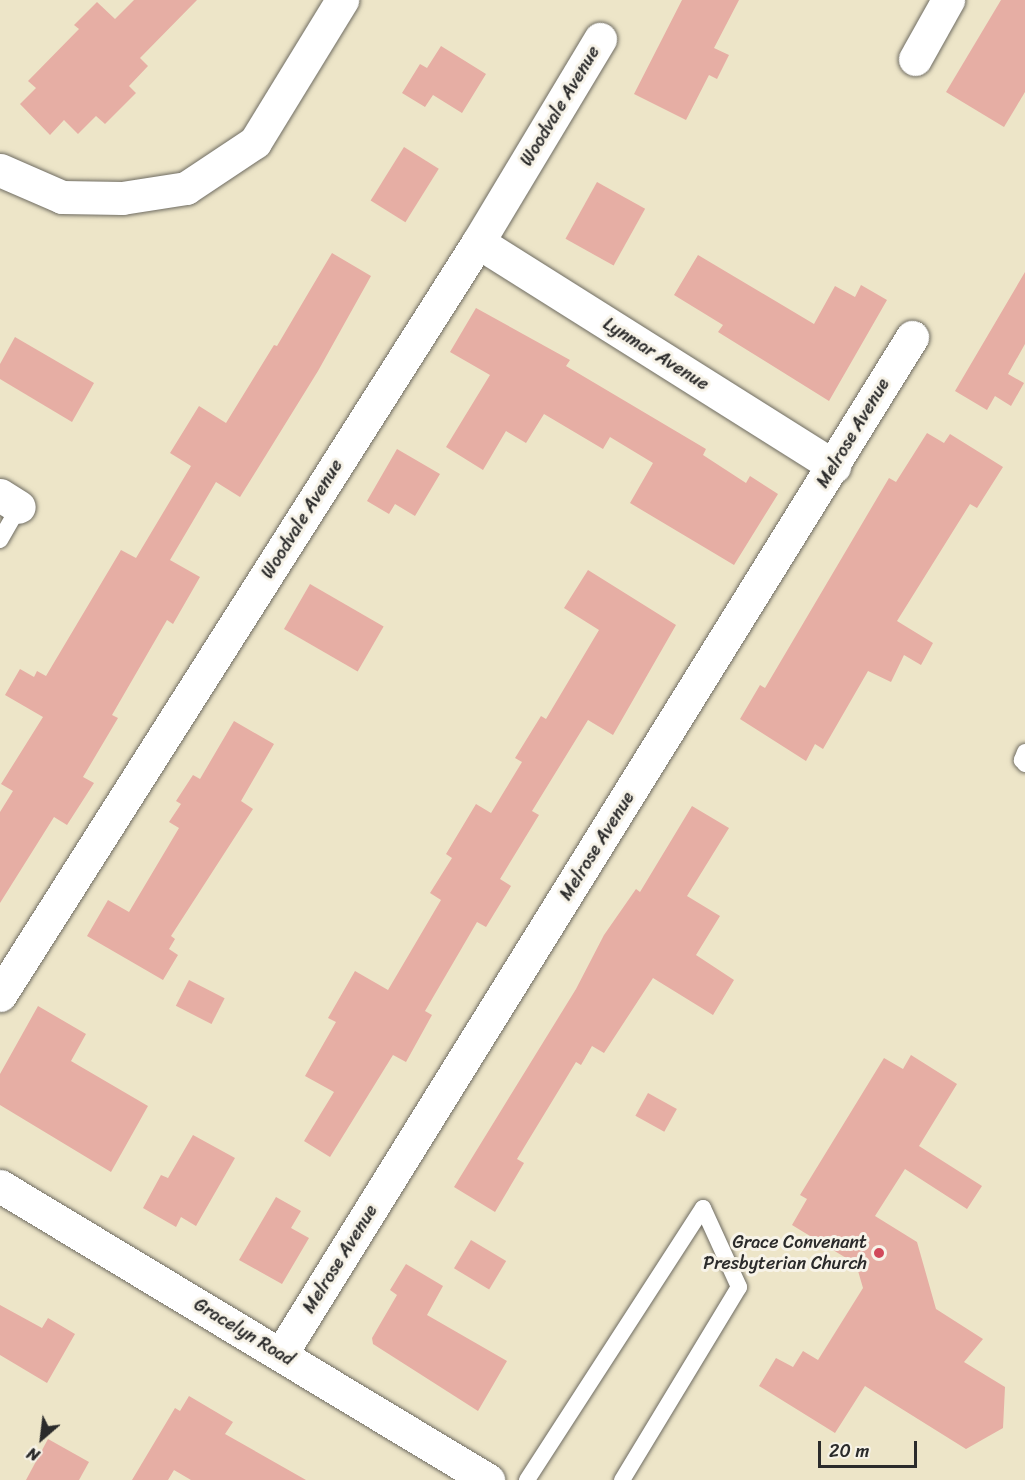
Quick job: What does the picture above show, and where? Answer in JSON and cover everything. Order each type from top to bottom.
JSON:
[{"type":"street","points":[[0,170],[62,197],[122,198],[186,188],[255,142],[342,0]]},
{"type":"street","points":[[915,59],[948,0]]},
{"type":"street","name":"Woodvale Avenue","points":[[0,995],[478,242],[600,39]]},
{"type":"street","name":"Lynmar Avenue","points":[[478,242],[834,466]]},
{"type":"street","name":"Melrose Avenue","points":[[281,1354],[912,337]]},
{"type":"street","name":"Gracelyn Road","points":[[0,1186],[488,1480]]},
{"type":"lane","points":[[0,540],[10,501]]},
{"type":"lane","points":[[1025,752],[1022,760],[1025,764]]},
{"type":"lane","points":[[527,1480],[703,1208],[739,1287],[622,1480]]},
{"type":"building","points":[[134,0],[197,0],[140,58],[148,66],[129,86],[136,93],[105,124],[96,116],[78,134],[64,120],[50,135],[20,104],[36,88],[28,81],[79,29],[74,25],[97,2],[115,19]]},
{"type":"building","points":[[682,0],[739,0],[714,48],[729,55],[717,79],[709,75],[686,120],[634,94]]},
{"type":"building","points":[[1001,0],[1025,0],[1025,92],[1004,127],[946,92]]},
{"type":"building","points":[[441,46],[486,74],[462,113],[433,95],[425,107],[402,93],[420,64],[427,68]]},
{"type":"building","points":[[404,147],[439,169],[405,222],[371,200]]},
{"type":"building","points":[[597,182],[645,209],[614,266],[565,239]]},
{"type":"building","points":[[332,253],[371,276],[318,371],[240,497],[216,482],[170,560],[200,577],[173,624],[167,620],[112,715],[118,718],[83,777],[94,783],[67,825],[54,817],[0,903],[0,812],[13,791],[1,784],[43,717],[5,695],[20,669],[34,677],[37,671],[46,676],[121,550],[136,558],[191,466],[170,453],[199,406],[226,423],[274,345],[277,346]]},
{"type":"building","points":[[698,255],[814,324],[835,286],[855,297],[861,285],[887,300],[829,401],[718,332],[723,325],[674,295]]},
{"type":"building","points":[[1025,272],[1025,344],[1008,374],[1024,383],[1011,406],[995,396],[987,410],[955,391]]},
{"type":"building","points":[[476,308],[570,360],[566,366],[706,449],[703,455],[746,483],[750,476],[778,494],[734,565],[630,503],[653,463],[610,437],[603,449],[544,414],[526,443],[506,431],[483,470],[446,447],[490,375],[450,352]]},
{"type":"building","points":[[15,337],[94,383],[72,422],[0,379],[0,364]]},
{"type":"building","points":[[927,433],[944,443],[950,434],[1003,467],[977,508],[970,504],[897,621],[933,643],[921,665],[904,655],[891,682],[868,671],[823,749],[815,744],[806,761],[740,719],[760,685],[765,688],[889,478],[896,482]]},
{"type":"building","points":[[397,449],[440,474],[415,516],[395,504],[389,514],[367,501]]},
{"type":"building","points":[[588,570],[676,625],[613,735],[588,720],[532,811],[539,815],[500,879],[511,886],[486,927],[477,922],[425,1011],[432,1015],[406,1062],[393,1055],[330,1157],[304,1141],[334,1092],[305,1076],[336,1022],[328,1018],[355,971],[388,990],[441,900],[430,893],[452,858],[446,854],[476,804],[491,813],[522,762],[515,758],[541,716],[546,719],[599,630],[564,608]]},
{"type":"building","points":[[310,584],[384,626],[358,672],[284,629]]},
{"type":"building","points":[[234,721],[274,744],[241,801],[253,809],[171,936],[175,939],[169,949],[178,955],[163,980],[87,936],[108,900],[129,912],[179,828],[169,822],[181,804],[176,801],[193,775],[200,779]]},
{"type":"building","points":[[692,806],[729,828],[687,896],[720,916],[696,955],[734,980],[713,1015],[653,978],[604,1053],[592,1046],[581,1065],[576,1062],[517,1159],[524,1163],[495,1212],[454,1187],[576,989],[604,935],[636,889],[640,892]]},
{"type":"building","points":[[189,980],[225,998],[211,1024],[176,1006]]},
{"type":"building","points":[[38,1006],[86,1034],[71,1061],[148,1106],[111,1172],[0,1105],[0,1074]]},
{"type":"building","name":"Grace Convenant Presbyterian Church","points":[[911,1055],[957,1084],[919,1146],[982,1186],[967,1209],[905,1169],[875,1216],[917,1242],[936,1309],[983,1339],[964,1362],[1005,1387],[1003,1428],[966,1449],[865,1386],[835,1433],[759,1386],[776,1358],[793,1367],[803,1351],[818,1360],[863,1288],[856,1264],[792,1225],[807,1199],[800,1195],[884,1058],[903,1069]]},
{"type":"building","points":[[648,1093],[677,1109],[664,1132],[635,1116]]},
{"type":"building","points":[[193,1135],[235,1158],[196,1226],[181,1217],[176,1227],[143,1208],[161,1175],[168,1178]]},
{"type":"building","points":[[276,1197],[301,1211],[291,1228],[309,1238],[282,1284],[239,1260]]},
{"type":"building","points":[[471,1240],[506,1261],[489,1289],[454,1268]]},
{"type":"building","points":[[406,1264],[443,1286],[427,1315],[507,1361],[478,1411],[373,1344],[372,1338],[397,1295],[390,1290]]},
{"type":"building","points":[[0,1305],[42,1328],[48,1318],[75,1334],[47,1383],[0,1355]]},
{"type":"building","points":[[189,1396],[233,1422],[225,1434],[306,1480],[191,1480],[174,1470],[168,1480],[132,1480],[175,1408],[180,1411]]},
{"type":"building","points":[[48,1439],[89,1462],[79,1480],[26,1480]]},
{"type":"place","name":"Grace Convenant Presbyterian Church","points":[[879,1253]]}]
